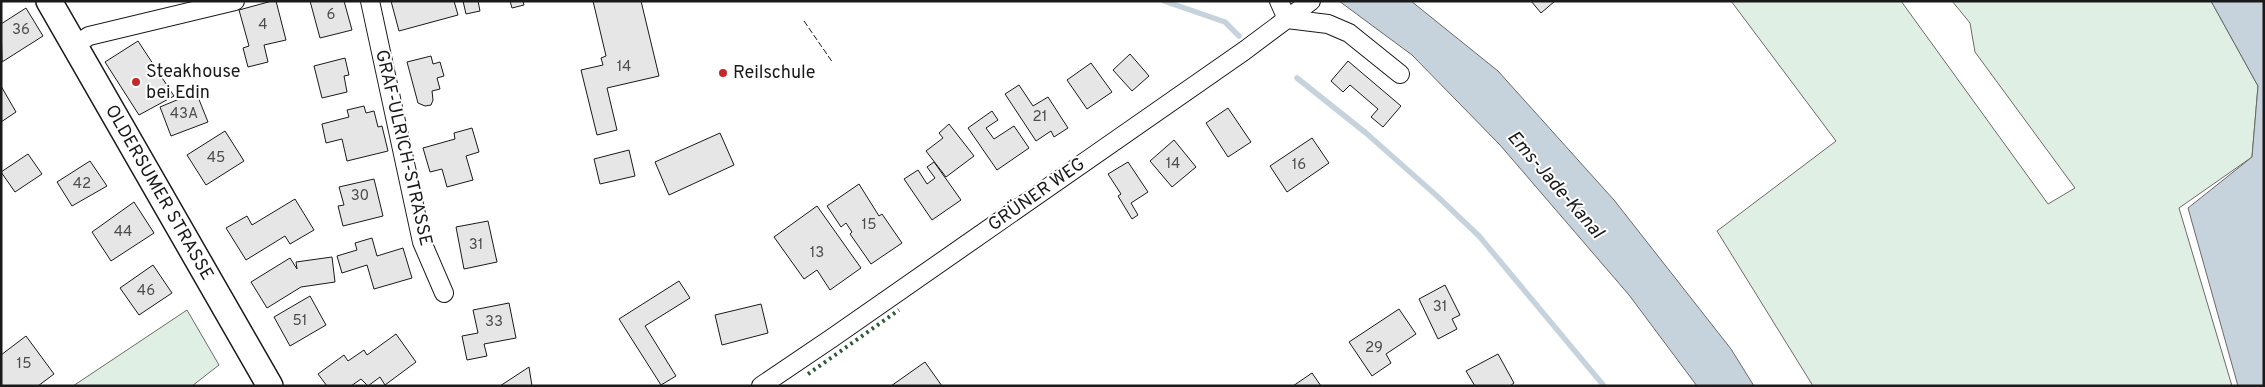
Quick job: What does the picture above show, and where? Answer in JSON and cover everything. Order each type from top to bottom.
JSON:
[{"type":"main road","name":"OLDERSUMER STRASSE","points":[[48,1],[270,386]]},
{"type":"street","points":[[75,45],[90,36],[235,1]]},
{"type":"street","name":"GRAF-ULRICH-STRASSE","points":[[370,1],[422,242],[444,293]]},
{"type":"street","points":[[1279,1],[1287,19],[1328,24],[1349,33],[1400,74]]},
{"type":"street","name":"GRÜNER WEG","points":[[761,386],[1310,2]]},
{"type":"green space","points":[[1731,1],[1901,1],[2048,204],[2075,188],[1975,52],[1970,23],[1952,1],[2211,1],[2258,86],[2252,157],[2179,208],[2232,386],[1813,386],[1717,231],[1836,141]]},
{"type":"green space","points":[[187,310],[219,365],[192,386],[73,386]]},
{"type":"water","name":"Ems-Jade-Kanal","points":[[1339,1],[1411,1],[1498,71],[1614,200],[1731,349],[1754,386],[1697,386],[1629,295],[1500,145],[1412,55]]},
{"type":"water","points":[[2211,1],[2264,1],[2264,386],[2238,386],[2188,208],[2252,157],[2258,86]]},
{"type":"building","points":[[276,1],[286,40],[264,45],[268,62],[248,67],[243,48],[249,46],[239,10]]},
{"type":"building","points":[[310,1],[344,1],[352,30],[320,38]]},
{"type":"building","points":[[391,1],[454,1],[458,15],[399,31]]},
{"type":"building","points":[[463,1],[478,1],[480,11],[466,14]]},
{"type":"building","points":[[510,1],[523,1],[524,5],[512,8]]},
{"type":"building","points":[[593,1],[641,1],[659,76],[607,88],[617,130],[597,135],[581,70],[603,65],[601,58],[606,56]]},
{"type":"building","points":[[1531,1],[1555,1],[1541,13]]},
{"type":"building","points":[[26,8],[43,36],[2,62],[1,24]]},
{"type":"building","points":[[138,41],[174,96],[139,115],[105,62]]},
{"type":"building","points":[[1130,54],[1149,76],[1132,91],[1113,70]]},
{"type":"building","points":[[431,56],[433,64],[440,62],[444,76],[437,78],[440,89],[432,91],[433,100],[431,105],[425,106],[418,103],[407,62]]},
{"type":"building","points":[[345,58],[349,75],[344,76],[347,92],[322,98],[314,66]]},
{"type":"building","points":[[1348,61],[1401,106],[1383,127],[1371,117],[1378,109],[1350,85],[1343,92],[1331,81]]},
{"type":"building","points":[[1091,63],[1112,92],[1087,109],[1067,80]]},
{"type":"building","points":[[1019,85],[1033,106],[1048,97],[1068,128],[1054,137],[1051,131],[1036,141],[1005,94]]},
{"type":"building","points":[[1,86],[16,112],[1,122]]},
{"type":"building","points":[[196,92],[208,122],[171,136],[160,107]]},
{"type":"building","points":[[364,106],[366,113],[374,111],[378,127],[382,126],[388,151],[347,161],[342,139],[326,143],[322,124],[349,117],[347,110]]},
{"type":"building","points":[[1228,108],[1251,142],[1228,157],[1206,123]]},
{"type":"building","points":[[992,111],[998,120],[986,128],[994,139],[1014,126],[1029,148],[997,170],[968,128]]},
{"type":"building","points":[[949,124],[974,156],[946,177],[926,151],[943,138],[939,133]]},
{"type":"building","points":[[472,128],[479,152],[466,156],[473,180],[447,187],[442,169],[430,172],[423,148],[455,139],[454,133]]},
{"type":"building","points":[[225,131],[244,161],[206,185],[187,155]]},
{"type":"building","points":[[720,133],[734,165],[669,195],[655,162]]},
{"type":"building","points":[[1312,138],[1329,163],[1287,192],[1270,166]]},
{"type":"building","points":[[1174,140],[1196,167],[1172,187],[1150,161]]},
{"type":"building","points":[[629,150],[635,176],[600,184],[594,159]]},
{"type":"building","points":[[28,154],[42,174],[15,192],[1,172]]},
{"type":"building","points":[[90,161],[107,186],[72,206],[57,182]]},
{"type":"building","points":[[934,162],[961,200],[932,220],[904,179],[918,170],[927,184],[935,178],[927,167]]},
{"type":"building","points":[[1128,162],[1148,192],[1131,203],[1138,215],[1132,219],[1118,196],[1121,194],[1108,174]]},
{"type":"building","points":[[374,179],[383,216],[343,226],[338,206],[344,205],[339,187]]},
{"type":"building","points":[[859,184],[879,216],[882,214],[902,243],[871,264],[850,234],[852,232],[846,223],[841,227],[827,206]]},
{"type":"building","points":[[295,199],[314,230],[290,244],[285,236],[246,260],[226,228],[247,216],[252,225]]},
{"type":"building","points":[[134,202],[154,233],[111,261],[92,232]]},
{"type":"building","points":[[817,206],[861,268],[830,290],[817,270],[804,279],[774,237]]},
{"type":"building","points":[[488,221],[497,262],[464,269],[456,227]]},
{"type":"building","points":[[372,238],[377,256],[403,248],[412,278],[374,289],[367,265],[342,273],[337,256],[357,250],[355,243]]},
{"type":"building","points":[[332,257],[335,282],[301,287],[267,308],[251,282],[290,258],[297,269],[296,262]]},
{"type":"building","points":[[153,265],[172,293],[139,315],[120,288]]},
{"type":"building","points":[[679,281],[690,298],[645,326],[676,376],[661,385],[619,319]]},
{"type":"building","points":[[1445,285],[1460,315],[1452,319],[1457,329],[1438,339],[1419,299]]},
{"type":"building","points":[[310,296],[326,325],[290,346],[274,317]]},
{"type":"building","points":[[509,303],[516,338],[484,344],[487,356],[467,360],[462,336],[478,333],[473,310]]},
{"type":"building","points":[[761,304],[768,333],[722,345],[715,315]]},
{"type":"building","points":[[1399,309],[1416,334],[1386,354],[1391,363],[1372,376],[1349,342]]},
{"type":"building","points":[[396,334],[416,362],[385,385],[380,377],[368,386],[361,379],[351,386],[327,386],[318,374],[344,355],[348,361],[364,350],[367,355]]},
{"type":"building","points":[[26,336],[54,374],[38,386],[1,386],[1,355]]},
{"type":"building","points":[[1498,354],[1514,383],[1510,386],[1475,386],[1466,371]]},
{"type":"building","points":[[925,362],[942,386],[891,386]]},
{"type":"building","points":[[529,367],[532,386],[500,386]]},
{"type":"building","points":[[1312,373],[1321,386],[1293,386]]},
{"type":"waterway","points":[[1164,1],[1225,22],[1239,36]]},
{"type":"waterway","points":[[1297,78],[1366,133],[1479,236],[1604,386]]},
{"type":"hedge","points":[[808,374],[899,310]]},
{"type":"fence","points":[[804,21],[833,63]]},
{"type":"place","name":"Reilschule","points":[[723,73]]},
{"type":"place","name":"Steakhouse bei Edin","points":[[136,82]]}]
